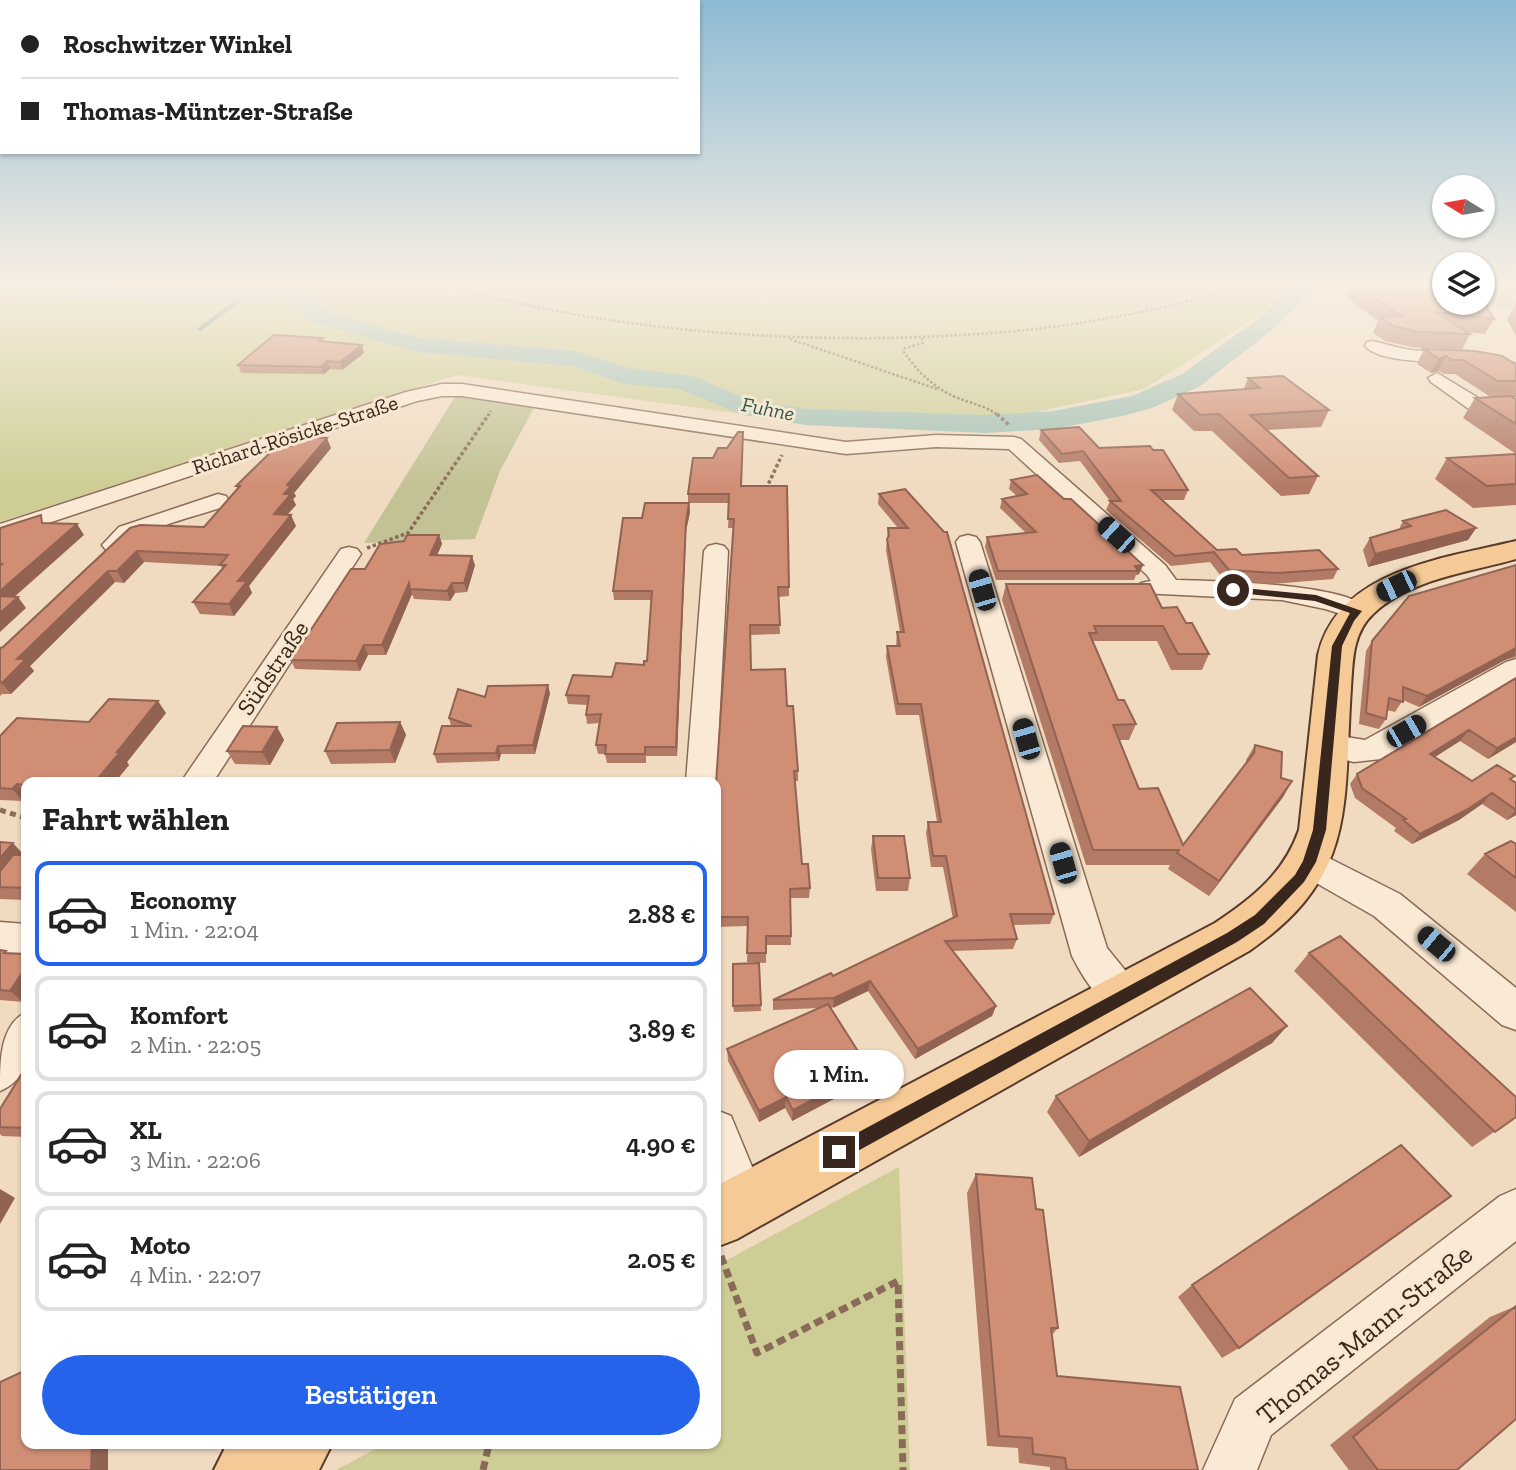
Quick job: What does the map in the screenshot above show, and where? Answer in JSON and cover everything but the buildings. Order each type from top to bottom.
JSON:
[{"type":"main road","points":[[730,1211],[1123,997],[1259,919],[1281,900],[1310,862],[1320,830],[1337,646],[1349,620],[1381,593],[1396,586],[1516,550]]},
{"type":"main road","points":[[249,1470],[289,1449]]},
{"type":"street","points":[[1389,351],[1408,356],[1495,362],[1516,370]]},
{"type":"street","points":[[1437,378],[1476,405],[1516,403]]},
{"type":"street","name":"Richard-Rösicke-Straße","points":[[0,532],[413,396],[452,390],[865,448],[936,441],[1014,443],[1156,570],[1169,588]]},
{"type":"street","points":[[98,560],[127,532],[219,501]]},
{"type":"street","points":[[968,542],[995,589],[1091,956],[1123,997]]},
{"type":"street","points":[[702,777],[716,551]]},
{"type":"street","name":"Südstraße","points":[[200,777],[349,554]]},
{"type":"street","points":[[1129,588],[1306,596],[1357,611]]},
{"type":"street","points":[[1327,745],[1354,751],[1370,751],[1516,668]]},
{"type":"street","points":[[1310,862],[1387,905],[1516,1012]]},
{"type":"street","points":[[0,938],[21,940]]},
{"type":"street","points":[[0,1071],[21,1039]]},
{"type":"street","points":[[721,1159],[730,1211]]},
{"type":"street","name":"Thomas-Mann-Straße","points":[[1230,1470],[1253,1417],[1516,1212]]},
{"type":"path","points":[[824,351],[941,390],[998,413]]},
{"type":"path","points":[[904,351],[909,360],[941,390]]},
{"type":"path","points":[[349,554],[408,533],[501,396]]},
{"type":"path","points":[[765,489],[790,439]]},
{"type":"path","points":[[0,810],[21,816]]},
{"type":"path","points":[[721,1256],[757,1353],[898,1282],[903,1470]]},
{"type":"path","points":[[483,1470],[488,1449]]},
{"type":"shaded area","points":[[0,351],[1204,351],[1144,389],[1021,415],[838,427],[457,375],[0,522]]},
{"type":"shaded area","points":[[458,392],[536,404],[500,471],[475,539],[364,543]]},
{"type":"shaded area","points":[[899,1167],[910,1470],[336,1470],[376,1449],[721,1449],[721,1263]]},
{"type":"waterway","name":"Fuhne","points":[[480,351],[575,359],[625,376],[684,382],[743,407],[806,417],[986,424],[1053,420],[1142,402],[1191,380],[1230,351]]},
{"type":"route","points":[[839,1152],[1232,937],[1259,919],[1300,879],[1310,862],[1320,830],[1337,646],[1342,632],[1357,611],[1316,598],[1233,590]]}]
